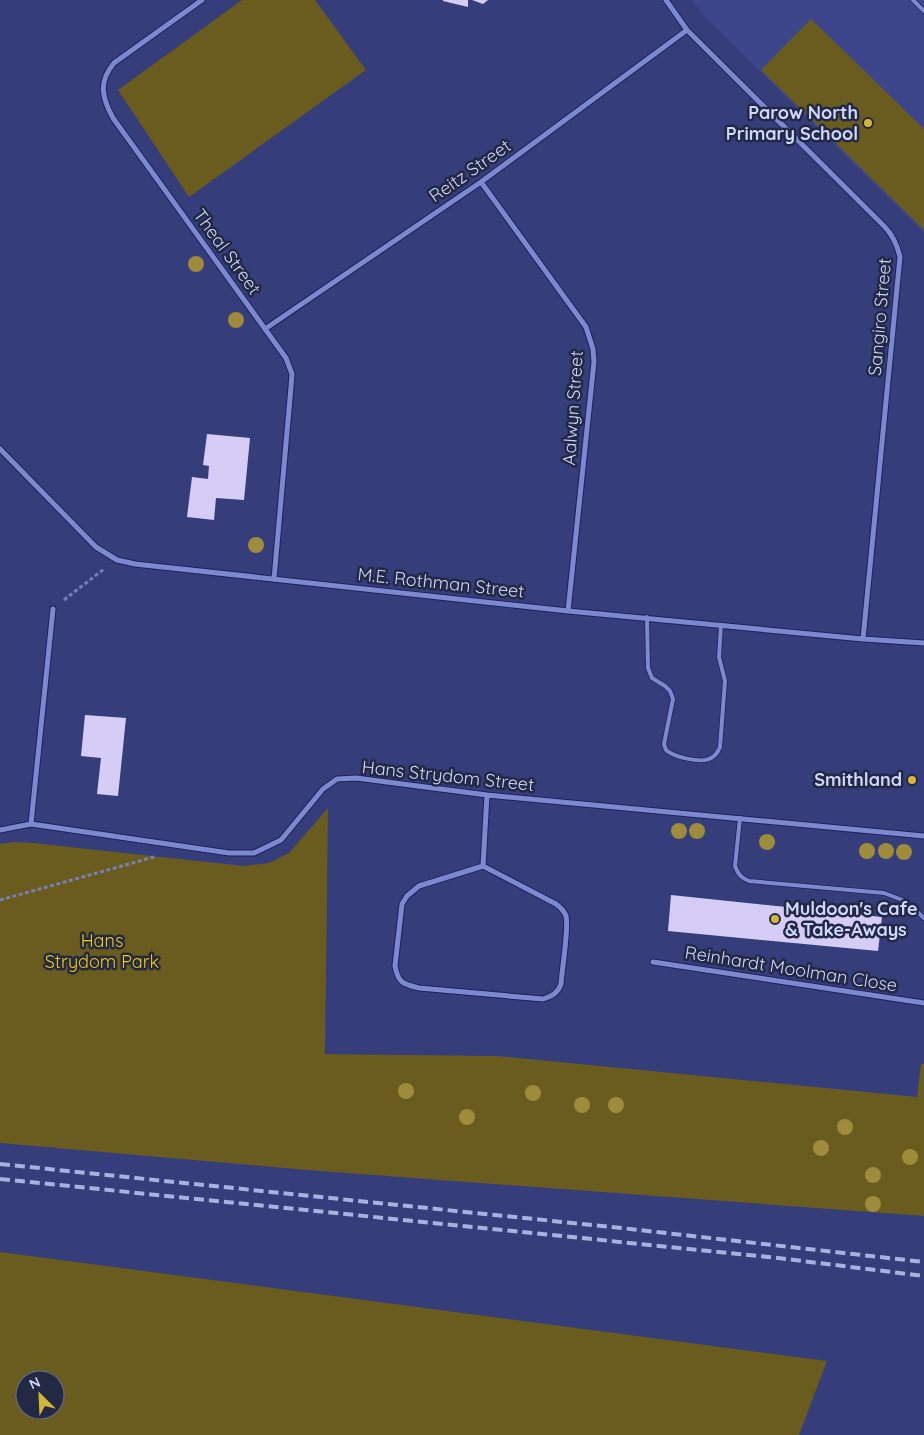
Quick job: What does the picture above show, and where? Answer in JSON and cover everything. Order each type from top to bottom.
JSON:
[{"type":"street","name":"Theal Street","points":[[202,0],[114,63],[105,73],[103,90],[106,106],[113,118],[286,358],[292,374],[274,579]]},
{"type":"street","name":"Sangiro Street","points":[[666,0],[687,30],[891,233],[897,244],[900,257],[863,639]]},
{"type":"street","name":"Reitz Street","points":[[265,329],[481,182],[687,30]]},
{"type":"street","name":"Aalwyn Street","points":[[481,182],[586,326],[593,349],[594,362],[568,611]]},
{"type":"street","name":"M.E. Rothman Street","points":[[0,450],[96,547],[117,560],[135,564],[568,611],[924,643]]},
{"type":"street","points":[[31,824],[53,608]]},
{"type":"street","name":"Hans Strydom Street","points":[[0,830],[31,824],[228,853],[254,853],[282,840],[323,789],[337,779],[356,778],[487,795],[924,836]]},
{"type":"street","points":[[484,866],[487,795]]},
{"type":"street","points":[[484,866],[563,909],[566,916],[566,926],[561,984],[559,990],[550,997],[544,999],[419,988],[406,985],[400,981],[395,966],[402,904],[407,896],[419,886],[484,866]]},
{"type":"street","name":"Reinhardt Moolman Close","points":[[653,962],[924,1003]]},
{"type":"lane","points":[[913,0],[924,11]]},
{"type":"lane","points":[[647,617],[648,668],[652,678],[665,686],[673,699],[664,744],[666,750],[671,754],[686,758],[709,759],[717,754],[720,747],[725,681],[719,657],[721,625]]},
{"type":"lane","points":[[740,818],[735,866],[737,873],[742,878],[749,881],[884,893],[905,901],[924,918]]},
{"type":"path","points":[[53,608],[117,560]]},
{"type":"path","points":[[0,900],[156,857]]},
{"type":"shaded area","name":"Parow North Primary School","points":[[692,0],[924,0],[924,233],[703,15]]},
{"type":"green space","points":[[242,0],[315,0],[366,70],[189,197],[118,90]]},
{"type":"green space","points":[[811,19],[924,129],[924,230],[761,70]]},
{"type":"green space","name":"Hans Strydom Park","points":[[328,808],[325,1054],[497,1056],[917,1097],[921,1064],[924,1064],[924,1216],[307,1170],[0,1143],[0,844],[14,842],[33,843],[244,866],[269,863],[289,853]]},
{"type":"green space","points":[[0,1252],[827,1361],[799,1435],[0,1435]]},
{"type":"building","points":[[468,0],[468,7],[443,1]]},
{"type":"building","points":[[472,0],[488,0],[483,4]]},
{"type":"building","points":[[207,434],[250,438],[244,500],[216,498],[214,520],[187,517],[192,477],[208,479],[209,466],[203,465]]},
{"type":"building","points":[[85,715],[126,718],[118,796],[97,794],[101,758],[81,756]]},
{"type":"building","points":[[671,895],[882,917],[878,951],[668,931]]},
{"type":"railway","points":[[0,1164],[621,1228],[924,1262]]},
{"type":"railway","points":[[0,1179],[778,1258],[924,1276]]},
{"type":"place","name":"Parow North Primary School","points":[[868,123]]},
{"type":"place","name":"Smithland","points":[[912,780]]},
{"type":"place","name":"Muldoon's Cafe & Take-Aways","points":[[775,919]]}]
